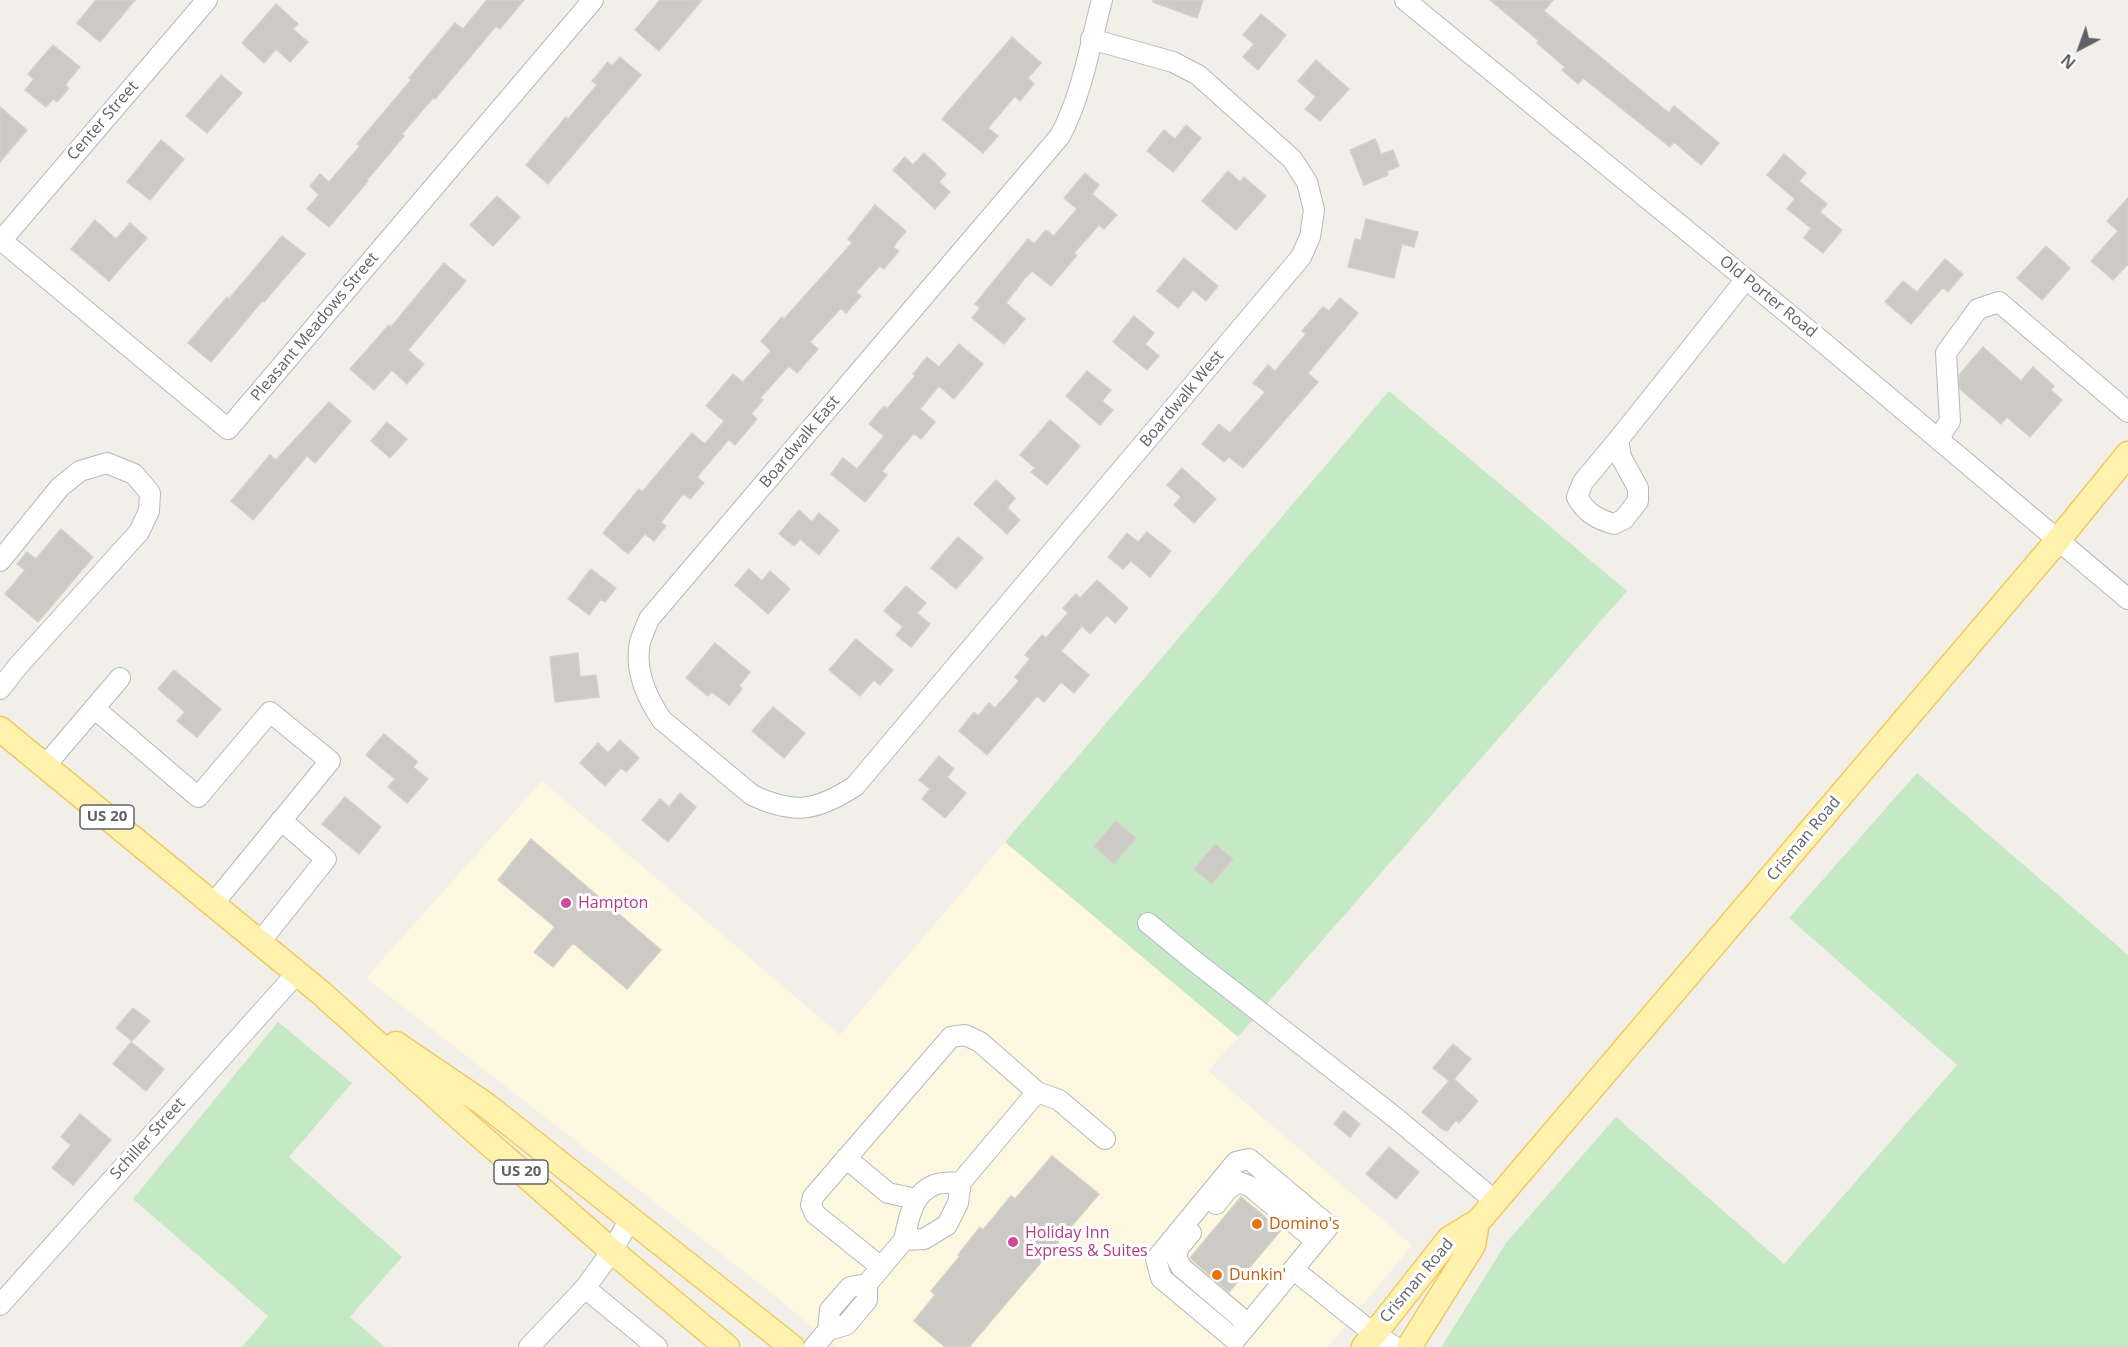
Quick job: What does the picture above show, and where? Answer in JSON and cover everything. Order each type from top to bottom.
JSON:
[{"type":"main road","name":"Crisman Road","points":[[1369,1340],[1449,1239],[1477,1222],[1495,1201],[2058,540],[2128,454]]},
{"type":"main road","name":"US 20","points":[[0,729],[320,992],[612,1251],[727,1347]]},
{"type":"main road","name":"US 20","points":[[320,992],[486,1105],[792,1347]]},
{"type":"main road","name":"Crisman Road","points":[[1409,1347],[1473,1245],[1477,1222]]},
{"type":"street","name":"Center Street","points":[[1,241],[207,0]]},
{"type":"street","name":"Pleasant Meadows Street","points":[[1,241],[228,429],[592,0]]},
{"type":"street","name":"Boardwalk East","points":[[834,799],[812,807],[791,808],[767,802],[752,795],[662,720],[644,689],[640,664],[640,643],[649,619],[1060,136],[1071,115],[1102,0]]},
{"type":"street","name":"Old Porter Road","points":[[1405,0],[1746,279],[2128,599]]},
{"type":"street","name":"Boardwalk West","points":[[834,799],[855,786],[868,772],[1301,257],[1310,237],[1314,210],[1307,182],[1292,159],[1198,75],[1173,62],[1092,39]]},
{"type":"street","points":[[1618,440],[1746,279]]},
{"type":"street","points":[[1938,439],[1950,421],[1946,353],[1978,309],[1999,302],[2128,412]]},
{"type":"street","points":[[0,561],[60,487],[80,471],[107,463],[134,474],[150,493],[149,511],[139,532],[0,689]]},
{"type":"street","points":[[45,766],[120,678]]},
{"type":"street","points":[[94,708],[198,797],[270,712],[330,761],[213,904]]},
{"type":"street","points":[[260,942],[326,859],[281,820]]},
{"type":"street","points":[[1148,923],[1397,1119],[1495,1201]]},
{"type":"street","name":"Schiller Street","points":[[0,1305],[297,973]]},
{"type":"street","points":[[881,1267],[815,1214],[811,1205],[813,1197],[951,1036],[965,1035],[980,1042],[1037,1092],[1059,1100],[1105,1139]]},
{"type":"street","points":[[904,1240],[924,1239],[947,1225],[958,1203],[961,1182],[1037,1092]]},
{"type":"street","points":[[846,1158],[888,1193],[916,1198]]},
{"type":"street","points":[[1248,1159],[1329,1226],[1316,1241],[1235,1340],[1161,1278],[1156,1259],[1236,1162],[1248,1159]]},
{"type":"street","points":[[814,1347],[828,1330],[846,1325],[867,1300],[867,1284],[904,1240],[916,1198],[936,1184],[961,1182]]},
{"type":"street","points":[[1248,1324],[1181,1267],[1176,1257],[1179,1247],[1228,1189],[1239,1182],[1251,1187],[1316,1241]]},
{"type":"street","points":[[529,1347],[585,1288],[612,1251],[630,1219]]},
{"type":"street","points":[[1294,1270],[1369,1340],[1395,1347]]},
{"type":"street","points":[[585,1288],[657,1347]]},
{"type":"shaded area","points":[[542,781],[840,1035],[1005,842],[1238,1037],[1208,1071],[1412,1245],[1328,1347],[835,1347],[773,1294],[366,978]]},
{"type":"green space","points":[[1389,391],[1627,591],[1238,1037],[1005,842]]},
{"type":"green space","points":[[1917,773],[2128,955],[2128,1347],[1442,1346],[1506,1243],[1616,1117],[1784,1264],[1957,1065],[1789,918]]},
{"type":"green space","points":[[278,1022],[352,1083],[289,1157],[402,1257],[350,1317],[385,1347],[242,1347],[268,1316],[133,1199]]},
{"type":"building","points":[[96,0],[135,0],[100,42],[77,23]]},
{"type":"building","points":[[487,0],[524,0],[500,29],[496,26],[435,99],[433,98],[402,134],[404,136],[329,227],[307,209],[319,195],[310,186],[320,174],[329,182],[360,146],[357,144],[455,23],[463,29]]},
{"type":"building","points":[[660,0],[702,0],[659,51],[635,30]]},
{"type":"building","points":[[1153,0],[1203,0],[1197,18],[1153,2]]},
{"type":"building","points":[[1490,0],[1553,0],[1544,11],[1669,113],[1674,106],[1719,143],[1701,165],[1674,142],[1670,147],[1583,78],[1578,84],[1562,70],[1565,67],[1537,43],[1539,41]]},
{"type":"building","points":[[276,4],[298,24],[293,29],[308,42],[290,62],[276,49],[264,63],[242,43]]},
{"type":"building","points":[[1261,14],[1286,35],[1258,70],[1243,57],[1254,44],[1243,35]]},
{"type":"building","points":[[1012,37],[1041,63],[1028,78],[1034,84],[1020,101],[1015,96],[988,128],[998,136],[983,153],[942,119]]},
{"type":"building","points":[[53,45],[80,67],[65,85],[69,88],[57,102],[53,99],[46,107],[25,90],[34,79],[28,74]]},
{"type":"building","points":[[620,57],[641,75],[548,184],[526,165],[566,117],[568,119],[597,85],[592,81],[608,62],[612,66]]},
{"type":"building","points":[[1316,60],[1349,89],[1320,121],[1305,109],[1316,97],[1298,81]]},
{"type":"building","points":[[221,75],[242,93],[207,133],[186,116]]},
{"type":"building","points":[[0,107],[27,130],[0,162]]},
{"type":"building","points":[[1186,125],[1201,138],[1173,172],[1147,151],[1164,130],[1175,139]]},
{"type":"building","points":[[1375,139],[1381,154],[1393,150],[1399,166],[1387,171],[1388,175],[1364,185],[1350,150]]},
{"type":"building","points":[[161,140],[184,159],[150,200],[127,182]]},
{"type":"building","points":[[924,153],[946,174],[939,182],[950,192],[935,209],[893,170],[905,157],[913,165]]},
{"type":"building","points":[[1784,154],[1806,173],[1799,181],[1827,204],[1820,212],[1842,230],[1823,253],[1804,238],[1811,228],[1787,209],[1795,199],[1767,175]]},
{"type":"building","points":[[1228,171],[1240,182],[1244,177],[1266,196],[1236,230],[1202,201]]},
{"type":"building","points":[[1085,173],[1099,185],[1092,194],[1117,215],[1104,229],[1099,225],[1074,253],[1077,255],[1051,286],[1032,271],[1024,279],[1006,303],[1025,319],[1004,344],[972,318],[980,308],[975,304],[1028,239],[1034,244],[1046,230],[1054,236],[1077,209],[1064,198]]},
{"type":"building","points":[[497,196],[520,217],[493,246],[470,225]]},
{"type":"building","points":[[2128,198],[2128,264],[2113,280],[2091,261],[2118,231],[2107,221]]},
{"type":"building","points":[[875,205],[906,231],[893,247],[899,251],[884,269],[880,266],[856,292],[861,296],[846,313],[841,308],[810,342],[818,349],[797,373],[789,366],[760,398],[763,400],[751,414],[757,419],[735,445],[729,439],[697,477],[704,483],[690,499],[683,494],[661,522],[666,526],[654,541],[645,534],[628,554],[603,533],[639,489],[642,492],[692,433],[705,444],[724,421],[706,406],[733,374],[743,382],[771,351],[761,341],[782,317],[784,319],[852,243],[848,239]]},
{"type":"building","points":[[1366,219],[1418,232],[1414,247],[1402,244],[1394,278],[1348,267],[1355,239],[1361,240]]},
{"type":"building","points":[[95,220],[116,239],[130,223],[147,238],[109,281],[71,249]]},
{"type":"building","points":[[282,236],[305,254],[211,362],[188,343]]},
{"type":"building","points":[[2046,246],[2070,268],[2042,300],[2017,278]]},
{"type":"building","points":[[1184,258],[1218,286],[1206,301],[1193,290],[1178,308],[1157,291]]},
{"type":"building","points":[[1945,259],[1963,274],[1948,292],[1943,287],[1911,324],[1885,302],[1903,281],[1917,292]]},
{"type":"building","points":[[444,263],[466,281],[408,350],[424,364],[407,384],[392,370],[374,390],[350,369],[389,325],[391,327]]},
{"type":"building","points":[[1340,298],[1358,313],[1308,373],[1318,382],[1243,468],[1229,457],[1224,462],[1202,444],[1219,424],[1230,433],[1265,392],[1253,383],[1268,365],[1275,371],[1306,334],[1302,331],[1323,307],[1329,311]]},
{"type":"building","points":[[1134,316],[1154,333],[1145,344],[1159,356],[1147,370],[1113,342]]},
{"type":"building","points":[[959,344],[983,364],[954,399],[939,386],[920,409],[935,422],[921,439],[914,433],[882,471],[887,475],[865,502],[831,474],[843,458],[857,469],[884,436],[869,424],[884,406],[887,409],[915,376],[913,374],[927,357],[939,367]]},
{"type":"building","points":[[1983,347],[2021,381],[2033,367],[2054,386],[2051,390],[2062,400],[2030,437],[2007,417],[2001,424],[1960,389],[1959,375]]},
{"type":"building","points":[[1087,371],[1111,390],[1102,401],[1113,410],[1100,425],[1066,396]]},
{"type":"building","points":[[329,402],[351,421],[315,463],[307,456],[253,520],[231,501],[270,455],[276,460]]},
{"type":"building","points":[[1050,420],[1080,446],[1047,485],[1031,472],[1035,468],[1020,455]]},
{"type":"building","points":[[387,422],[407,439],[390,458],[371,441]]},
{"type":"building","points":[[1182,468],[1216,499],[1194,523],[1174,505],[1181,497],[1167,485]]},
{"type":"building","points":[[996,480],[1015,498],[1007,508],[1020,520],[1007,534],[974,504]]},
{"type":"building","points":[[799,510],[812,522],[819,513],[839,530],[819,555],[800,539],[794,546],[779,534]]},
{"type":"building","points":[[61,529],[93,557],[38,622],[5,594],[25,570],[17,564],[27,552],[36,559]]},
{"type":"building","points":[[1147,532],[1171,551],[1150,577],[1131,561],[1123,569],[1108,557],[1127,533],[1138,542]]},
{"type":"building","points":[[958,537],[983,558],[956,589],[931,568]]},
{"type":"building","points":[[591,569],[616,588],[605,602],[601,599],[589,615],[568,599]]},
{"type":"building","points":[[749,569],[762,581],[770,571],[790,589],[768,614],[735,585]]},
{"type":"building","points":[[1097,580],[1128,608],[1115,623],[1107,615],[1090,634],[1082,626],[1061,651],[1089,675],[1074,693],[1061,682],[1044,702],[1037,696],[987,755],[959,731],[974,712],[978,716],[989,703],[995,708],[1019,681],[1015,677],[1030,659],[1025,655],[1042,635],[1046,638],[1068,613],[1063,608],[1076,594],[1080,598]]},
{"type":"building","points":[[906,586],[926,603],[917,613],[930,624],[911,647],[896,635],[903,627],[884,611]]},
{"type":"building","points":[[856,639],[893,670],[880,685],[874,680],[860,696],[829,670]]},
{"type":"building","points":[[715,643],[750,672],[739,686],[742,689],[729,705],[712,692],[708,696],[686,678]]},
{"type":"building","points":[[578,653],[580,677],[596,675],[599,697],[555,702],[550,657]]},
{"type":"building","points":[[174,670],[221,709],[197,737],[177,721],[185,712],[158,689]]},
{"type":"building","points":[[773,707],[805,733],[784,758],[752,731]]},
{"type":"building","points":[[384,734],[418,762],[413,767],[428,779],[407,803],[388,787],[395,779],[366,755]]},
{"type":"building","points":[[620,740],[639,758],[626,772],[621,768],[605,786],[580,763],[598,743],[608,753]]},
{"type":"building","points":[[939,756],[954,769],[947,777],[966,793],[945,818],[922,799],[930,789],[919,780]]},
{"type":"building","points":[[680,793],[696,807],[668,842],[642,820],[660,799],[669,807]]},
{"type":"building","points":[[345,797],[381,827],[359,854],[322,824]]},
{"type":"building","points":[[1116,821],[1136,838],[1114,864],[1094,846]]},
{"type":"building","name":"Hampton","points":[[531,839],[661,950],[627,989],[573,943],[553,967],[534,952],[555,927],[498,880]]},
{"type":"building","points":[[1215,844],[1233,859],[1212,884],[1194,869]]},
{"type":"building","points":[[133,1008],[150,1021],[132,1041],[116,1028]]},
{"type":"building","points":[[131,1042],[164,1069],[146,1091],[113,1064]]},
{"type":"building","points":[[1453,1044],[1471,1059],[1454,1079],[1478,1101],[1459,1123],[1456,1120],[1447,1131],[1422,1112],[1449,1081],[1433,1068]]},
{"type":"building","points":[[1344,1111],[1360,1124],[1350,1137],[1334,1124]]},
{"type":"building","points":[[80,1114],[111,1140],[73,1185],[52,1168],[71,1145],[61,1137]]},
{"type":"building","points":[[1389,1147],[1419,1172],[1396,1199],[1366,1174]]},
{"type":"building","name":"Holiday Inn Express & Suites","points":[[1052,1156],[1099,1194],[969,1347],[945,1347],[914,1321],[935,1295],[931,1291],[980,1227],[983,1230],[1011,1196],[1015,1199]]},
{"type":"building","points":[[1241,1197],[1281,1230],[1229,1292],[1190,1258]]},
{"type":"place","name":"Hampton","points":[[566,903]]},
{"type":"place","name":"Domino's","points":[[1257,1224]]},
{"type":"place","name":"Holiday Inn Express & Suites","points":[[1013,1242]]},
{"type":"place","name":"Dunkin'","points":[[1217,1275]]}]
